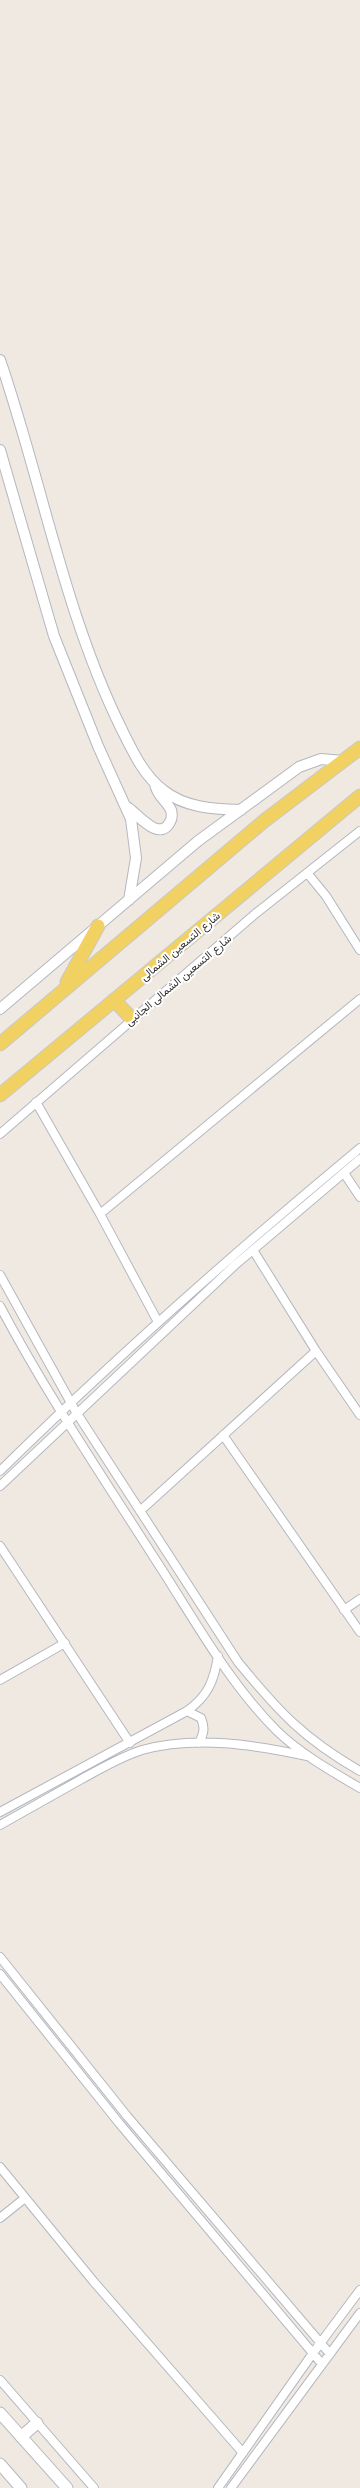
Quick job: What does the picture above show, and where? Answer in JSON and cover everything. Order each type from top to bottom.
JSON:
[{"type":"main road","points":[[0,1044],[63,989],[264,821],[360,748]]},
{"type":"main road","name":"شارع التسعين الشمالى","points":[[0,1095],[360,796]]},
{"type":"main road","points":[[63,989],[98,926]]},
{"type":"main road","points":[[114,1000],[132,1019]]},
{"type":"main road","points":[[0,2413],[67,2488]]},
{"type":"main road","points":[[21,2437],[37,2423]]},
{"type":"main road","points":[[0,2464],[21,2488]]},
{"type":"street","points":[[0,360],[64,575],[93,664],[134,755],[154,783],[160,798],[171,810],[172,818],[168,825],[162,829],[154,829],[127,807]]},
{"type":"street","points":[[0,450],[54,636],[98,746],[127,807],[134,832],[136,858],[129,900]]},
{"type":"street","points":[[0,1009],[198,841],[299,767],[321,759],[343,761]]},
{"type":"street","points":[[154,783],[164,791],[190,804],[218,809],[241,810]]},
{"type":"street","name":"شارع التسعين الشمالى الجانبى","points":[[0,1134],[255,914],[308,874],[360,831]]},
{"type":"street","points":[[308,874],[326,896],[360,950]]},
{"type":"street","points":[[100,1214],[360,999]]},
{"type":"street","points":[[36,1102],[100,1214],[158,1322]]},
{"type":"street","points":[[0,1471],[70,1402],[234,1253],[360,1148]]},
{"type":"street","points":[[0,1486],[76,1412],[253,1250],[344,1173],[359,1164]]},
{"type":"street","points":[[344,1173],[360,1197]]},
{"type":"street","points":[[292,1204],[298,1212]]},
{"type":"street","points":[[253,1250],[316,1351],[360,1415]]},
{"type":"street","points":[[0,1275],[76,1412],[238,1662],[265,1695],[314,1743],[360,1771]]},
{"type":"street","points":[[1,1308],[67,1421],[242,1692],[260,1713],[309,1757],[360,1788]]},
{"type":"street","points":[[140,1511],[316,1351]]},
{"type":"street","points":[[223,1435],[360,1632]]},
{"type":"street","points":[[0,1546],[130,1743]]},
{"type":"street","points":[[344,1610],[360,1599]]},
{"type":"street","points":[[0,1680],[65,1644]]},
{"type":"street","points":[[0,1812],[187,1711],[199,1702],[209,1689],[215,1677],[218,1656]]},
{"type":"street","points":[[187,1711],[201,1718],[204,1725],[204,1734],[199,1743]]},
{"type":"street","points":[[0,1824],[126,1756],[156,1748],[199,1743],[254,1747],[309,1757]]},
{"type":"street","points":[[0,1958],[127,2116],[330,2354]]},
{"type":"street","points":[[0,1974],[119,2123],[322,2364]]},
{"type":"street","points":[[119,2123],[127,2116]]},
{"type":"street","points":[[0,2167],[94,2282],[243,2453]]},
{"type":"street","points":[[0,2218],[25,2198]]},
{"type":"street","points":[[218,2488],[312,2353],[360,2290]]},
{"type":"street","points":[[231,2488],[360,2313]]},
{"type":"street","points":[[0,2380],[94,2488]]}]
